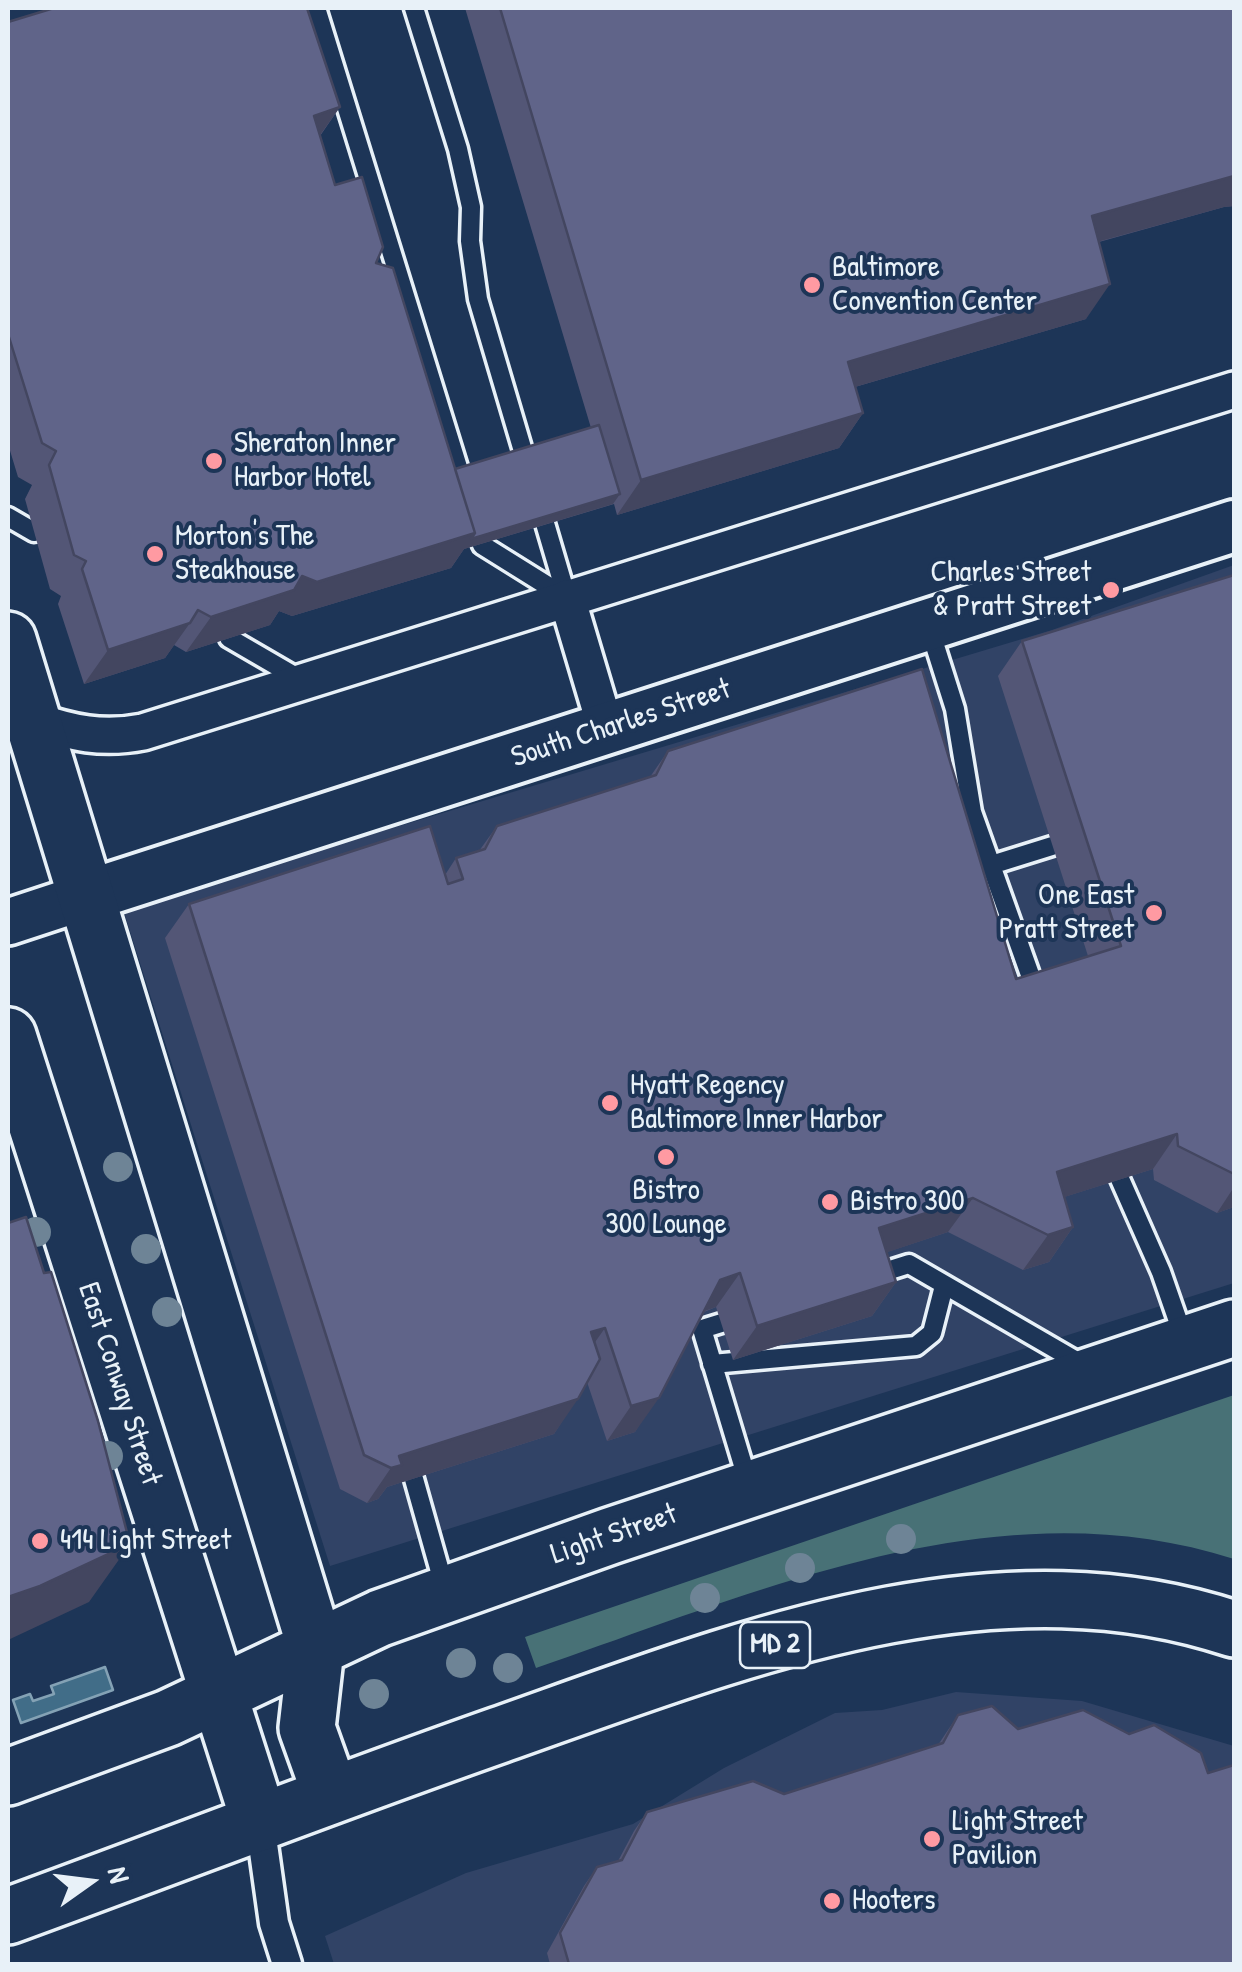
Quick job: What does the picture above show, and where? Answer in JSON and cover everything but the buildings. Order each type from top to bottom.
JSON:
[{"type":"main road","name":"South Charles Street","points":[[87,896],[1234,526]]},
{"type":"main road","points":[[8,640],[316,1649],[306,1728],[331,1794]]},
{"type":"main road","name":"East Conway Street","points":[[8,1036],[76,1277],[260,1823]]},
{"type":"main road","name":"Light Street","points":[[8,1777],[218,1695],[380,1618],[750,1489],[1210,1336]]},
{"type":"main road","name":"MD 2","points":[[8,1916],[331,1794],[642,1685],[898,1612],[945,1604],[1067,1598],[1192,1614],[1234,1628]]},
{"type":"street","points":[[32,720],[72,734],[108,738],[143,732],[1234,390]]},
{"type":"street","points":[[567,598],[606,729]]},
{"type":"street","name":"South Charles Street","points":[[8,922],[87,896]]},
{"type":"street","name":"East Conway Street","points":[[260,1823],[274,1923],[287,1964]]},
{"type":"lane","points":[[316,8],[482,545],[567,598]]},
{"type":"lane","points":[[414,8],[467,188],[478,299],[567,598]]},
{"type":"lane","points":[[8,517],[34,532]]},
{"type":"lane","points":[[928,624],[954,709],[972,812],[988,866],[1039,999]]},
{"type":"lane","points":[[229,638],[303,682]]},
{"type":"lane","points":[[988,866],[1052,846]]},
{"type":"lane","points":[[1120,1179],[1161,1272],[1210,1336]]},
{"type":"lane","points":[[852,1282],[909,1264],[1099,1374]]},
{"type":"lane","points":[[712,1364],[916,1346],[932,1333],[944,1286]]},
{"type":"lane","points":[[750,1489],[702,1329],[758,1312]]},
{"type":"lane","points":[[414,1478],[446,1595]]},
{"type":"shaded area","points":[[1234,565],[1234,1283],[330,1566],[123,909],[1052,630]]},
{"type":"shaded area","points":[[105,1667],[113,1690],[21,1723],[13,1700],[30,1694],[33,1701],[54,1694],[51,1686]]},
{"type":"shaded area","name":"Light Street Pavilion","points":[[956,1692],[1082,1701],[1234,1746],[1234,1964],[334,1964],[325,1936],[466,1873],[633,1824],[724,1768],[835,1713],[882,1710]]},
{"type":"green space","points":[[1234,1395],[1234,1559],[1145,1539],[1056,1533],[968,1540],[879,1556],[792,1580],[536,1668],[525,1637]]},
{"type":"place","name":"Baltimore Convention Center","points":[[812,285]]},
{"type":"place","name":"Sheraton Inner Harbor Hotel","points":[[214,461]]},
{"type":"place","name":"Morton's The Steakhouse","points":[[155,554]]},
{"type":"place","name":"Charles Street & Pratt Street","points":[[1111,590]]},
{"type":"place","name":"One East Pratt Street","points":[[1154,913]]},
{"type":"place","name":"Hyatt Regency Baltimore Inner Harbor","points":[[610,1103]]},
{"type":"place","name":"Bistro 300 Lounge","points":[[666,1157]]},
{"type":"place","name":"Bistro 300","points":[[830,1202]]},
{"type":"place","name":"414 Light Street","points":[[40,1541]]},
{"type":"place","name":"Light Street Pavilion","points":[[932,1839]]},
{"type":"place","name":"Hooters","points":[[832,1901]]}]
